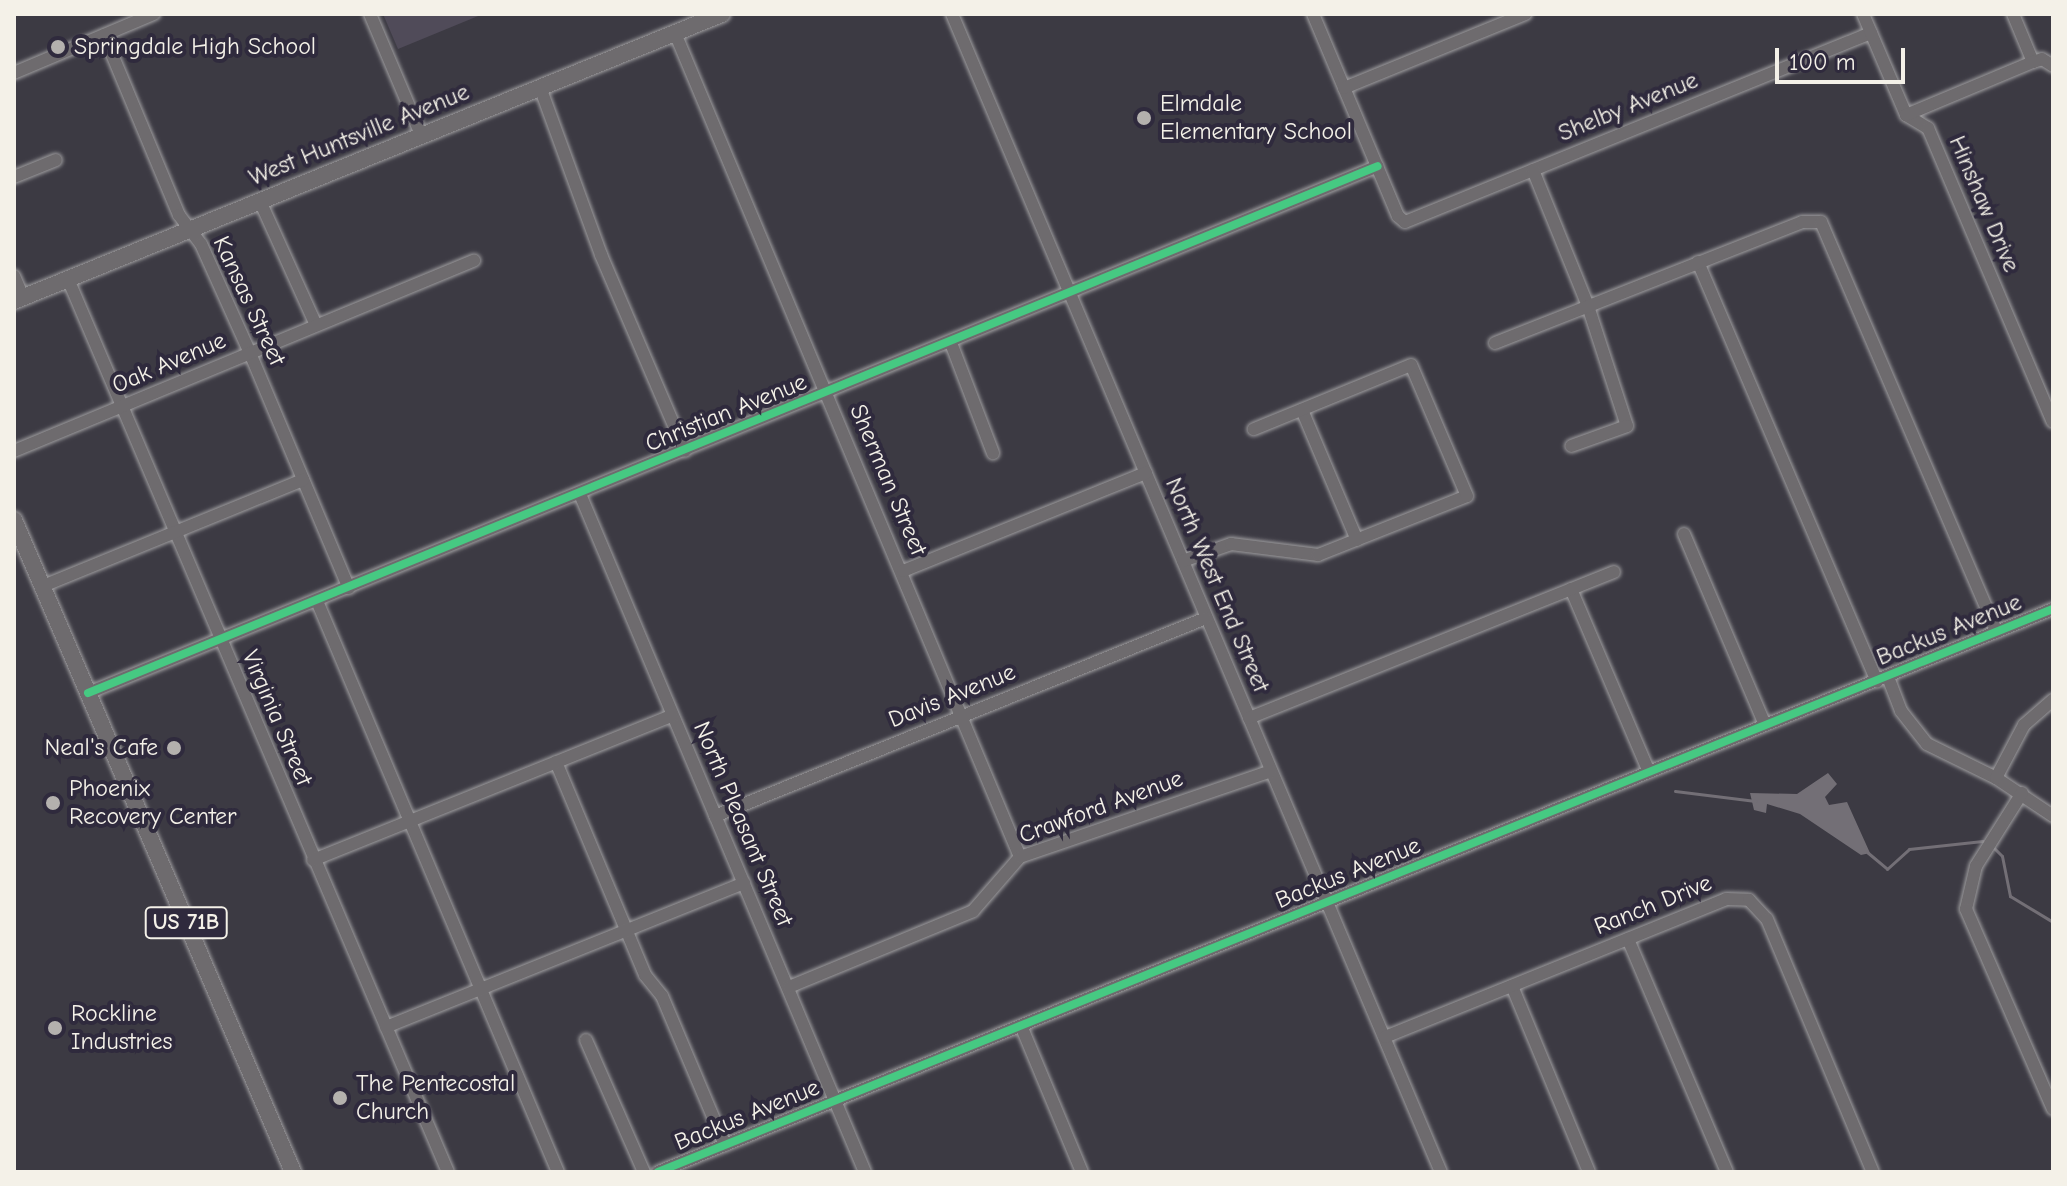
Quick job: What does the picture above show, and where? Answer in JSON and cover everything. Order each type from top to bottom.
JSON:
[{"type":"main road","name":"West Huntsville Avenue","points":[[18,299],[722,14]]},
{"type":"main road","name":"US 71B","points":[[14,520],[293,1172]]},
{"type":"street","points":[[14,73],[154,14]]},
{"type":"street","points":[[370,14],[421,135]]},
{"type":"street","name":"North West End Street","points":[[952,14],[1441,1172]]},
{"type":"street","points":[[1313,14],[1378,166]]},
{"type":"street","points":[[1344,88],[1525,14]]},
{"type":"street","name":"Hinshaw Drive","points":[[1863,14],[1906,115],[1928,128],[2053,422]]},
{"type":"street","points":[[2013,14],[2033,62]]},
{"type":"street","name":"Sherman Street","points":[[675,33],[903,571],[1020,857]]},
{"type":"street","name":"Shelby Avenue","points":[[1378,166],[1402,222],[1871,33]]},
{"type":"street","name":"Kansas Street","points":[[104,35],[190,229],[250,353],[349,588]]},
{"type":"street","points":[[1906,115],[2042,59],[2053,66]]},
{"type":"street","points":[[540,87],[601,255],[685,451]]},
{"type":"street","points":[[14,177],[56,160]]},
{"type":"street","name":"Christian Avenue","points":[[88,693],[1378,166]]},
{"type":"street","points":[[1533,170],[1588,306],[1627,426],[1571,446]]},
{"type":"street","points":[[260,201],[316,325]]},
{"type":"street","points":[[1495,343],[1802,222],[1821,222],[1997,632]]},
{"type":"street","name":"Oak Avenue","points":[[14,451],[474,260]]},
{"type":"street","points":[[1698,262],[1882,679],[1901,711],[1927,744],[1996,778],[2053,816]]},
{"type":"street","points":[[14,276],[18,299]]},
{"type":"street","name":"Virginia Street","points":[[68,279],[448,1172]]},
{"type":"street","points":[[951,343],[993,453]]},
{"type":"street","points":[[1183,561],[1231,544],[1318,555],[1467,496],[1411,365],[1254,429]]},
{"type":"street","points":[[1302,410],[1357,540]]},
{"type":"street","points":[[903,571],[1146,473]]},
{"type":"street","points":[[43,586],[303,480]]},
{"type":"street","name":"North Pleasant Street","points":[[580,494],[865,1172]]},
{"type":"street","points":[[1684,534],[1765,725]]},
{"type":"street","points":[[1249,718],[1614,572]]},
{"type":"street","points":[[1571,589],[1649,772]]},
{"type":"street","points":[[317,601],[558,1172]]},
{"type":"street","name":"Backus Avenue","points":[[658,1172],[1022,1028],[2053,609]]},
{"type":"street","name":"Davis Avenue","points":[[715,816],[1206,618]]},
{"type":"street","points":[[1996,778],[2029,718],[2053,700]]},
{"type":"street","points":[[313,860],[672,716]]},
{"type":"street","points":[[556,762],[645,975],[662,996],[725,1145]]},
{"type":"street","name":"Crawford Avenue","points":[[789,987],[973,911],[1020,857],[1271,771]]},
{"type":"street","points":[[2022,793],[1976,866],[1966,909],[2053,1109]]},
{"type":"street","points":[[386,1027],[744,883]]},
{"type":"street","name":"Ranch Drive","points":[[1385,1037],[1726,899],[1738,897],[1760,907],[1873,1172]]},
{"type":"street","points":[[1628,939],[1727,1172]]},
{"type":"street","points":[[1512,986],[1589,1172]]},
{"type":"street","points":[[1022,1028],[1082,1172]]},
{"type":"street","points":[[586,1040],[644,1172]]},
{"type":"shaded area","points":[[383,14],[483,14],[398,49]]},
{"type":"shaded area","points":[[1828,773],[1837,784],[1825,797],[1829,805],[1847,802],[1870,853],[1861,855],[1800,814],[1767,804],[1766,813],[1754,810],[1750,793],[1797,794]]},
{"type":"waterway","points":[[1675,791],[1755,801]]},
{"type":"waterway","points":[[1867,852],[1887,869],[1909,849],[1983,841]]},
{"type":"waterway","points":[[1994,848],[2002,856],[2010,896],[2053,922]]},
{"type":"cycle path","points":[[88,693],[1378,166]]},
{"type":"cycle path","points":[[658,1172],[2053,609]]},
{"type":"place","name":"Springdale High School","points":[[58,47]]},
{"type":"place","name":"Elmdale Elementary School","points":[[1144,118]]},
{"type":"place","name":"Neal's Cafe","points":[[174,748]]},
{"type":"place","name":"Phoenix Recovery Center","points":[[53,803]]},
{"type":"place","name":"Rockline Industries","points":[[55,1028]]},
{"type":"place","name":"The Pentecostal Church","points":[[340,1098]]}]
